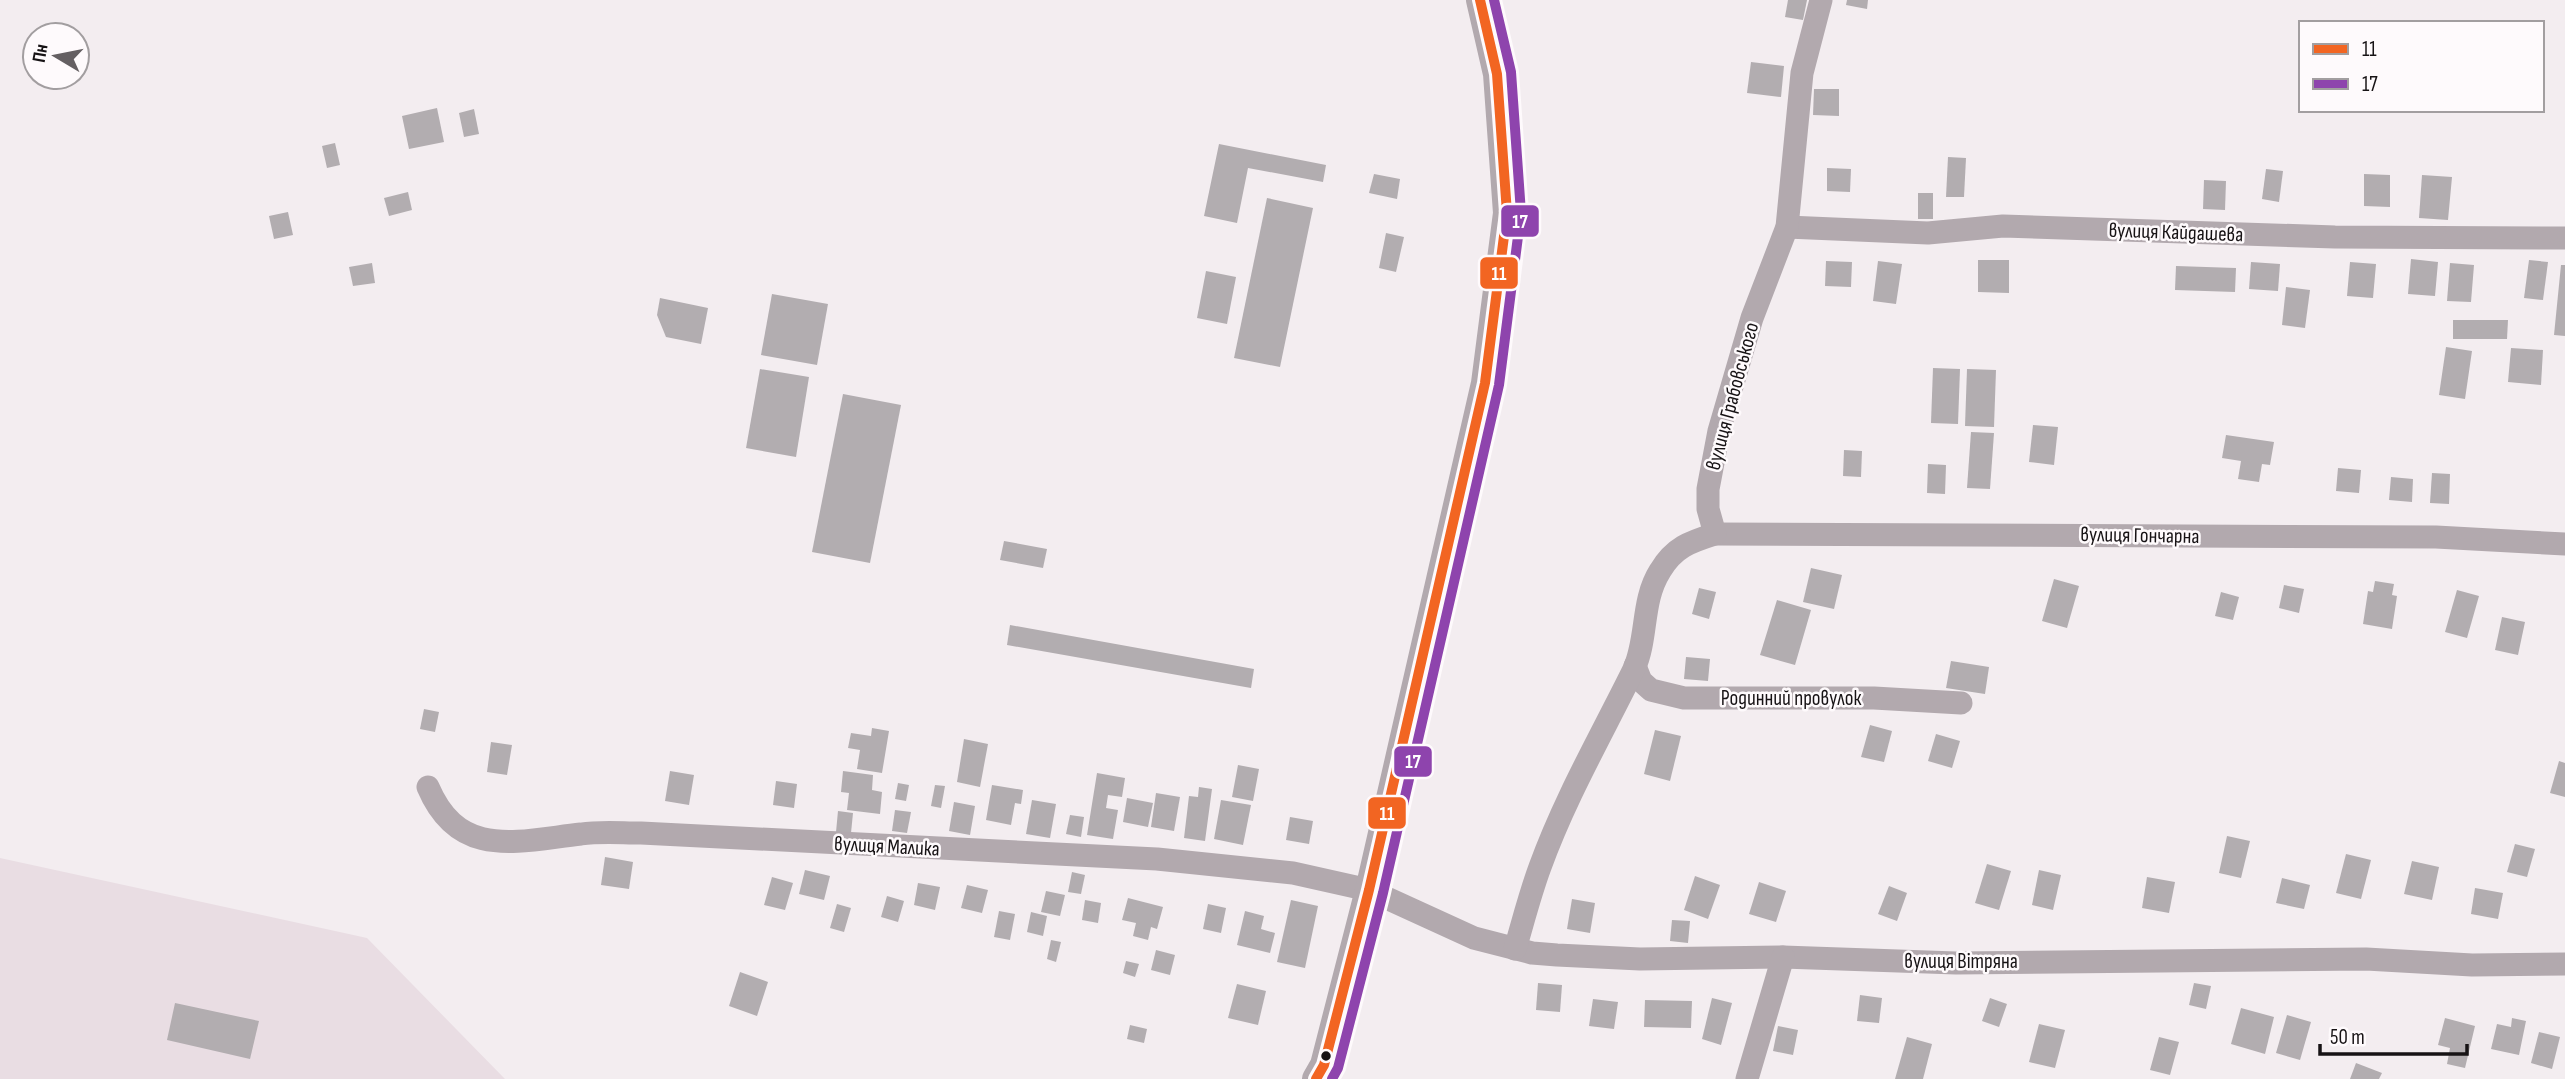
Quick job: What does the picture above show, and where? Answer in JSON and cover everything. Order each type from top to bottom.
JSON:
[{"type":"street","points":[[1317,1079],[1324,1065],[1369,890],[1485,383],[1507,214],[1497,74],[1480,0]]},
{"type":"street","name":"вулиця Грабовського","points":[[1715,534],[1707,509],[1719,431],[1752,318],[1787,228],[1800,85],[1821,0]]},
{"type":"street","name":"вулиця Кайдашева","points":[[1787,228],[1928,233],[2003,226],[2336,237],[2565,238]]},
{"type":"street","points":[[1515,949],[1548,848],[1614,703],[1635,666],[1646,606],[1660,570],[1682,544],[1715,534]]},
{"type":"street","name":"вулиця Гончарна","points":[[1715,534],[2423,537],[2565,544]]},
{"type":"street","name":"Родинний провулок","points":[[1635,666],[1641,681],[1651,690],[1684,698],[1874,698],[1961,702]]},
{"type":"street","name":"вулиця Малика","points":[[428,787],[447,820],[460,831],[484,841],[528,841],[585,833],[641,833],[1129,858],[1293,873],[1369,890]]},
{"type":"street","name":"вулиця Вітряна","points":[[1369,890],[1474,938],[1515,949],[1627,959],[1783,957],[1956,963],[2366,959],[2472,965],[2565,964]]},
{"type":"street","points":[[1747,1079],[1783,957]]},
{"type":"shaded area","points":[[0,858],[367,938],[505,1079],[0,1079]]},
{"type":"building","points":[[1788,0],[1807,0],[1803,20],[1785,17]]},
{"type":"building","points":[[1847,0],[1868,0],[1867,9],[1846,5]]},
{"type":"building","points":[[1751,62],[1784,66],[1781,97],[1747,93]]},
{"type":"building","points":[[1814,89],[1839,89],[1839,116],[1813,115]]},
{"type":"building","points":[[437,108],[444,142],[409,149],[402,116]]},
{"type":"building","points":[[474,109],[479,134],[464,137],[459,113]]},
{"type":"building","points":[[335,143],[340,165],[327,168],[322,146]]},
{"type":"building","points":[[1219,144],[1326,165],[1323,182],[1248,168],[1237,223],[1204,216]]},
{"type":"building","points":[[1948,157],[1966,158],[1964,197],[1946,197]]},
{"type":"building","points":[[1827,168],[1851,169],[1850,192],[1827,191]]},
{"type":"building","points":[[2266,169],[2283,171],[2279,202],[2262,199]]},
{"type":"building","points":[[1374,174],[1400,179],[1397,199],[1369,193]]},
{"type":"building","points":[[2364,174],[2390,175],[2390,207],[2364,206]]},
{"type":"building","points":[[2422,175],[2452,177],[2448,220],[2419,218]]},
{"type":"building","points":[[2204,180],[2226,181],[2225,210],[2203,209]]},
{"type":"building","points":[[408,192],[412,210],[389,216],[384,198]]},
{"type":"building","points":[[1918,193],[1933,193],[1933,219],[1918,219]]},
{"type":"building","points":[[1267,198],[1313,208],[1280,367],[1234,358]]},
{"type":"building","points":[[288,212],[293,235],[274,239],[269,216]]},
{"type":"building","points":[[1386,233],[1404,237],[1396,272],[1379,268]]},
{"type":"building","points":[[2411,259],[2438,262],[2435,296],[2408,294]]},
{"type":"building","points":[[1978,260],[2009,260],[2009,293],[1978,292]]},
{"type":"building","points":[[2529,260],[2548,262],[2543,300],[2524,298]]},
{"type":"building","points":[[1826,261],[1852,262],[1851,287],[1825,286]]},
{"type":"building","points":[[1878,261],[1902,264],[1896,304],[1873,301]]},
{"type":"building","points":[[2251,262],[2280,264],[2278,291],[2249,289]]},
{"type":"building","points":[[2350,262],[2376,264],[2373,298],[2347,296]]},
{"type":"building","points":[[372,263],[375,283],[353,286],[349,267]]},
{"type":"building","points":[[2450,263],[2474,265],[2471,302],[2447,301]]},
{"type":"building","points":[[2561,265],[2565,265],[2565,336],[2554,335]]},
{"type":"building","points":[[2176,266],[2236,268],[2235,292],[2175,290]]},
{"type":"building","points":[[1206,271],[1236,277],[1227,324],[1197,318]]},
{"type":"building","points":[[2286,287],[2310,290],[2305,328],[2282,325]]},
{"type":"building","points":[[772,294],[828,304],[817,365],[761,355]]},
{"type":"building","points":[[660,298],[708,308],[701,344],[666,337],[657,315]]},
{"type":"building","points":[[2453,320],[2508,320],[2507,339],[2453,339]]},
{"type":"building","points":[[2446,347],[2472,351],[2465,399],[2439,395]]},
{"type":"building","points":[[2511,348],[2543,350],[2541,385],[2508,382]]},
{"type":"building","points":[[1933,368],[1960,369],[1958,424],[1931,423]]},
{"type":"building","points":[[760,369],[809,377],[796,457],[746,448]]},
{"type":"building","points":[[1967,369],[1996,370],[1994,427],[1965,426]]},
{"type":"building","points":[[843,394],[901,405],[870,563],[812,552]]},
{"type":"building","points":[[2033,425],[2058,427],[2054,465],[2029,462]]},
{"type":"building","points":[[1971,432],[1994,433],[1990,489],[1967,488]]},
{"type":"building","points":[[2226,435],[2274,442],[2270,465],[2262,464],[2259,482],[2238,479],[2241,461],[2222,458]]},
{"type":"building","points":[[1844,450],[1862,451],[1861,477],[1843,476]]},
{"type":"building","points":[[1928,464],[1946,465],[1945,494],[1927,493]]},
{"type":"building","points":[[2338,468],[2361,470],[2359,493],[2336,491]]},
{"type":"building","points":[[2432,473],[2450,474],[2449,504],[2430,503]]},
{"type":"building","points":[[2391,477],[2413,479],[2412,502],[2389,500]]},
{"type":"building","points":[[1004,541],[1047,549],[1043,568],[1000,560]]},
{"type":"building","points":[[1811,568],[1842,575],[1834,609],[1803,602]]},
{"type":"building","points":[[2054,579],[2079,586],[2067,628],[2042,621]]},
{"type":"building","points":[[2375,581],[2394,584],[2392,595],[2397,596],[2392,629],[2363,624],[2368,591],[2373,592]]},
{"type":"building","points":[[2284,585],[2304,589],[2299,613],[2279,608]]},
{"type":"building","points":[[1699,588],[1716,592],[1709,619],[1692,614]]},
{"type":"building","points":[[2457,590],[2479,596],[2467,638],[2445,632]]},
{"type":"building","points":[[2221,592],[2239,597],[2233,620],[2215,616]]},
{"type":"building","points":[[1777,600],[1811,610],[1795,665],[1760,655]]},
{"type":"building","points":[[2502,617],[2525,622],[2518,655],[2495,650]]},
{"type":"building","points":[[1010,625],[1254,669],[1251,688],[1007,645]]},
{"type":"building","points":[[1686,657],[1710,659],[1708,681],[1684,679]]},
{"type":"building","points":[[1951,661],[1989,667],[1985,694],[1946,688]]},
{"type":"building","points":[[424,709],[439,712],[435,732],[420,729]]},
{"type":"building","points":[[1870,725],[1892,731],[1884,762],[1861,757]]},
{"type":"building","points":[[872,728],[889,731],[882,773],[857,769],[860,750],[848,748],[851,733],[871,736]]},
{"type":"building","points":[[1655,730],[1681,736],[1670,781],[1644,774]]},
{"type":"building","points":[[1936,734],[1960,741],[1952,768],[1928,761]]},
{"type":"building","points":[[964,739],[988,744],[980,787],[957,782]]},
{"type":"building","points":[[491,742],[512,745],[507,775],[487,772]]},
{"type":"building","points":[[2559,761],[2565,763],[2565,797],[2550,793]]},
{"type":"building","points":[[1238,765],[1259,769],[1253,801],[1232,797]]},
{"type":"building","points":[[670,771],[694,775],[689,805],[665,801]]},
{"type":"building","points":[[843,771],[873,775],[872,790],[882,792],[880,814],[847,810],[849,793],[841,792]]},
{"type":"building","points":[[1097,773],[1125,778],[1122,797],[1108,795],[1106,808],[1118,810],[1113,839],[1087,835]]},
{"type":"building","points":[[776,781],[797,784],[794,808],[773,805]]},
{"type":"building","points":[[898,783],[909,785],[906,801],[895,799]]},
{"type":"building","points":[[935,785],[945,786],[941,808],[931,806]]},
{"type":"building","points":[[992,785],[1023,790],[1021,804],[1015,803],[1011,825],[986,820]]},
{"type":"building","points":[[1199,787],[1212,789],[1205,841],[1184,838],[1189,796],[1198,797]]},
{"type":"building","points":[[1156,793],[1180,797],[1174,831],[1151,827]]},
{"type":"building","points":[[1127,798],[1153,803],[1148,827],[1123,822]]},
{"type":"building","points":[[1032,800],[1056,804],[1050,838],[1026,834]]},
{"type":"building","points":[[1221,800],[1251,805],[1243,845],[1214,839]]},
{"type":"building","points":[[954,802],[975,806],[970,835],[949,831]]},
{"type":"building","points":[[895,810],[911,812],[907,833],[892,831]]},
{"type":"building","points":[[838,811],[853,813],[851,833],[836,832]]},
{"type":"building","points":[[1070,815],[1084,817],[1081,837],[1066,834]]},
{"type":"building","points":[[1290,817],[1313,821],[1309,844],[1286,840]]},
{"type":"building","points":[[2227,836],[2250,841],[2241,878],[2219,873]]},
{"type":"building","points":[[2515,844],[2535,849],[2527,877],[2507,872]]},
{"type":"building","points":[[2346,854],[2371,860],[2361,899],[2336,893]]},
{"type":"building","points":[[605,857],[633,862],[629,889],[601,885]]},
{"type":"building","points":[[2412,861],[2439,867],[2432,900],[2404,894]]},
{"type":"building","points":[[1987,864],[2011,871],[1999,910],[1975,903]]},
{"type":"building","points":[[805,870],[830,876],[824,900],[799,894]]},
{"type":"building","points":[[2039,870],[2061,875],[2053,910],[2032,905]]},
{"type":"building","points":[[1072,872],[1085,875],[1081,894],[1068,892]]},
{"type":"building","points":[[1695,876],[1720,885],[1708,919],[1684,910]]},
{"type":"building","points":[[772,877],[793,883],[785,910],[764,905]]},
{"type":"building","points":[[2147,877],[2175,882],[2169,913],[2142,908]]},
{"type":"building","points":[[2282,878],[2310,885],[2304,909],[2276,903]]},
{"type":"building","points":[[1759,882],[1786,891],[1776,922],[1749,914]]},
{"type":"building","points":[[918,883],[940,887],[935,910],[914,905]]},
{"type":"building","points":[[967,885],[988,890],[982,913],[961,908]]},
{"type":"building","points":[[1889,886],[1907,893],[1897,921],[1878,914]]},
{"type":"building","points":[[2475,888],[2503,893],[2498,919],[2471,914]]},
{"type":"building","points":[[1046,891],[1065,895],[1060,916],[1041,912]]},
{"type":"building","points":[[887,896],[904,901],[898,922],[881,917]]},
{"type":"building","points":[[1128,898],[1163,907],[1157,929],[1151,927],[1148,940],[1133,936],[1136,923],[1122,920]]},
{"type":"building","points":[[1572,899],[1595,903],[1590,933],[1567,929]]},
{"type":"building","points":[[1085,900],[1101,903],[1098,923],[1082,920]]},
{"type":"building","points":[[1291,900],[1318,906],[1305,968],[1277,962]]},
{"type":"building","points":[[837,904],[851,908],[844,932],[830,928]]},
{"type":"building","points":[[1208,904],[1226,908],[1221,933],[1203,929]]},
{"type":"building","points":[[999,911],[1015,914],[1010,940],[994,937]]},
{"type":"building","points":[[1245,911],[1264,916],[1261,929],[1275,933],[1270,953],[1237,945]]},
{"type":"building","points":[[1031,912],[1047,916],[1043,936],[1027,932]]},
{"type":"building","points":[[1672,920],[1690,921],[1688,943],[1670,941]]},
{"type":"building","points":[[1051,940],[1061,942],[1056,962],[1047,959]]},
{"type":"building","points":[[1156,950],[1175,955],[1170,975],[1151,970]]},
{"type":"building","points":[[1126,961],[1139,964],[1135,977],[1123,973]]},
{"type":"building","points":[[740,972],[768,982],[757,1016],[729,1006]]},
{"type":"building","points":[[1538,983],[1562,985],[1560,1012],[1536,1010]]},
{"type":"building","points":[[2194,983],[2211,986],[2206,1009],[2189,1005]]},
{"type":"building","points":[[1237,984],[1266,991],[1258,1025],[1228,1018]]},
{"type":"building","points":[[1860,995],[1882,998],[1879,1023],[1857,1021]]},
{"type":"building","points":[[1712,998],[1732,1003],[1721,1045],[1702,1039]]},
{"type":"building","points":[[1990,998],[2007,1004],[1999,1027],[1982,1021]]},
{"type":"building","points":[[1593,999],[1618,1002],[1614,1029],[1589,1026]]},
{"type":"building","points":[[1645,1000],[1692,1001],[1691,1028],[1644,1027]]},
{"type":"building","points":[[175,1003],[259,1021],[250,1059],[167,1040]]},
{"type":"building","points":[[2241,1008],[2274,1017],[2265,1054],[2231,1044]]},
{"type":"building","points":[[2287,1015],[2311,1022],[2300,1060],[2276,1053]]},
{"type":"building","points":[[2445,1018],[2475,1026],[2465,1068],[2447,1064],[2450,1048],[2438,1045]]},
{"type":"building","points":[[2512,1018],[2526,1021],[2519,1055],[2491,1049],[2497,1024],[2511,1027]]},
{"type":"building","points":[[2039,1024],[2065,1030],[2055,1068],[2029,1062]]},
{"type":"building","points":[[1130,1025],[1147,1029],[1144,1043],[1127,1039]]},
{"type":"building","points":[[1778,1026],[1798,1030],[1793,1055],[1773,1051]]},
{"type":"building","points":[[2539,1032],[2560,1037],[2552,1069],[2531,1063]]},
{"type":"building","points":[[1907,1037],[1932,1044],[1923,1079],[1895,1079]]},
{"type":"building","points":[[2159,1037],[2179,1042],[2170,1075],[2150,1070]]},
{"type":"building","points":[[2356,1063],[2382,1073],[2379,1079],[2350,1079]]},
{"type":"transit line","name":"11","points":[[1316,1079],[1324,1065],[1369,890],[1485,383],[1507,213],[1497,74],[1480,0]]},
{"type":"transit line","name":"17","points":[[1332,1079],[1338,1068],[1383,893],[1499,385],[1521,213],[1511,72],[1494,0]]}]
